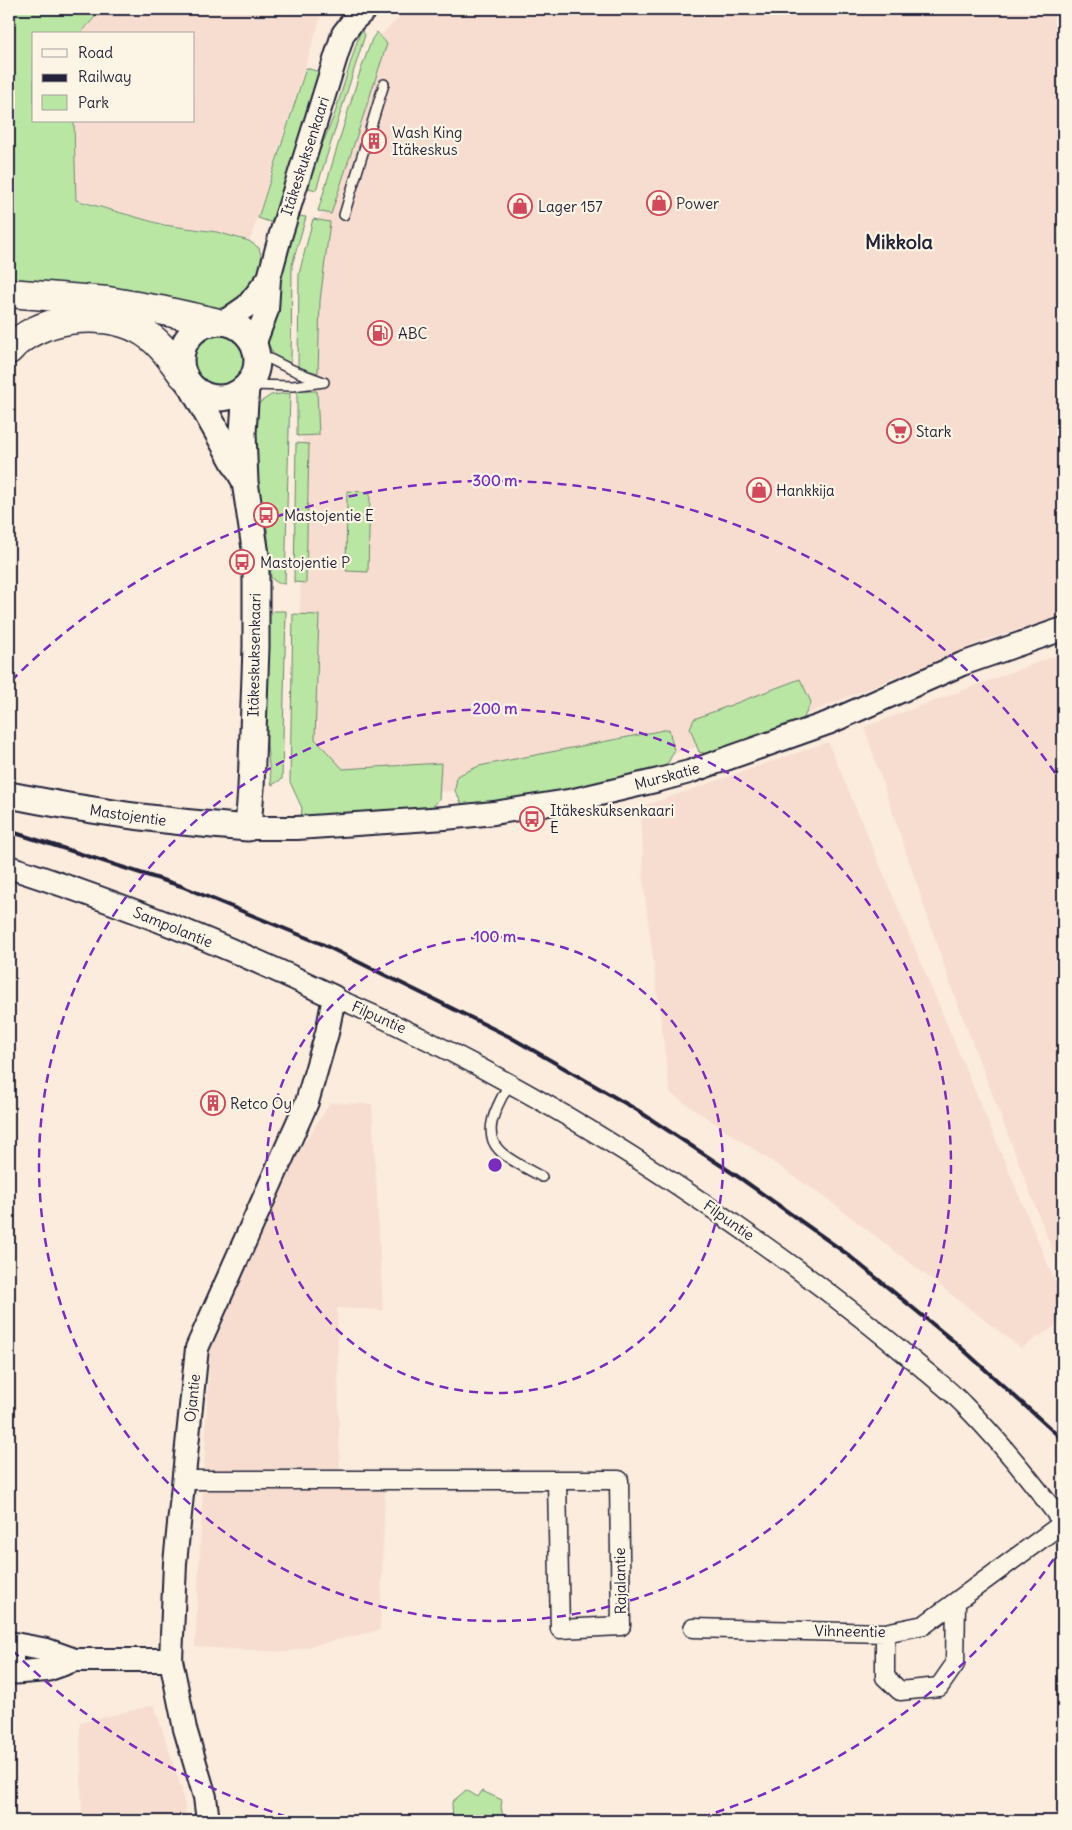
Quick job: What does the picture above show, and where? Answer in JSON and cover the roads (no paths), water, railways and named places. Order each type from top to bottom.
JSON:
[{"type":"main road","points":[[9,293],[108,301],[236,326],[247,334],[255,348],[257,362],[255,373],[248,386],[234,396],[220,399],[206,397],[188,382],[167,353],[152,338],[137,328],[120,322],[99,319],[72,319],[49,324],[29,334],[9,350]]},
{"type":"main road","points":[[188,382],[180,364],[181,352],[185,341],[192,332],[202,325],[219,322]]},
{"type":"main road","name":"Itäkeskuksenkaari","points":[[188,382],[245,482]]},
{"type":"main road","name":"Itäkeskuksenkaari","points":[[248,386],[242,433],[245,482],[256,555],[256,647],[248,828]]},
{"type":"main road","name":"Mastojentie","points":[[9,795],[114,814],[181,823],[248,828]]},
{"type":"main road","points":[[9,1652],[9,1664]]},
{"type":"street","name":"Itäkeskuksenkaari","points":[[341,9],[344,34]]},
{"type":"street","name":"Itäkeskuksenkaari","points":[[255,348],[268,310],[270,278],[280,237],[344,34],[353,21],[366,9]]},
{"type":"street","name":"Itäkeskuksenkaari","points":[[219,322],[247,306],[270,278]]},
{"type":"street","name":"Murskatie","points":[[248,828],[297,828],[494,813],[574,800],[659,780],[689,772],[828,724],[962,664],[1063,629]]},
{"type":"street","name":"Sampolantie","points":[[9,867],[119,906],[256,960],[334,997]]},
{"type":"street","name":"Filpuntie","points":[[334,997],[423,1037],[510,1082],[601,1136],[757,1239],[894,1344],[962,1403],[1017,1462],[1063,1523]]},
{"type":"street","name":"Ojantie","points":[[208,1821],[205,1797],[185,1729],[171,1660],[175,1563],[197,1348],[307,1102],[328,1033],[334,997]]},
{"type":"street","name":"Rajalantie","points":[[184,1480],[619,1480],[621,1626],[560,1629],[557,1481]]},
{"type":"street","name":"Vihneentie","points":[[693,1628],[885,1634],[924,1625],[1063,1523]]},
{"type":"street","points":[[885,1634],[885,1677],[900,1691],[939,1687],[955,1664],[956,1602]]},
{"type":"street","points":[[9,1643],[47,1650],[75,1660],[171,1660]]},
{"type":"street","points":[[9,1673],[47,1670],[75,1660]]},
{"type":"lane","points":[[344,215],[384,84]]},
{"type":"lane","points":[[248,386],[293,386],[324,382],[273,362],[255,348]]},
{"type":"lane","points":[[510,1082],[497,1106],[491,1130],[492,1140],[499,1151],[542,1178]]},
{"type":"railway","points":[[9,831],[181,886],[322,944],[510,1037],[637,1110],[743,1180],[847,1254],[957,1344],[1063,1440]]},
{"type":"place","name":"Wash King Itäkeskus","points":[[374,141]]},
{"type":"place","name":"Power","points":[[659,203]]},
{"type":"place","name":"Lager 157","points":[[520,206]]},
{"type":"place","name":"ABC","points":[[380,333]]},
{"type":"place","name":"Stark","points":[[899,431]]},
{"type":"place","name":"Hankkija","points":[[759,490]]},
{"type":"place","name":"Mastojentie E","points":[[266,515]]},
{"type":"place","name":"Mastojentie P","points":[[242,562]]},
{"type":"place","name":"Itäkeskuksenkaari E","points":[[532,819]]},
{"type":"place","name":"Retco Oy","points":[[213,1103]]},
{"type":"district","name":"Mikkola","points":[[899,241]]}]
